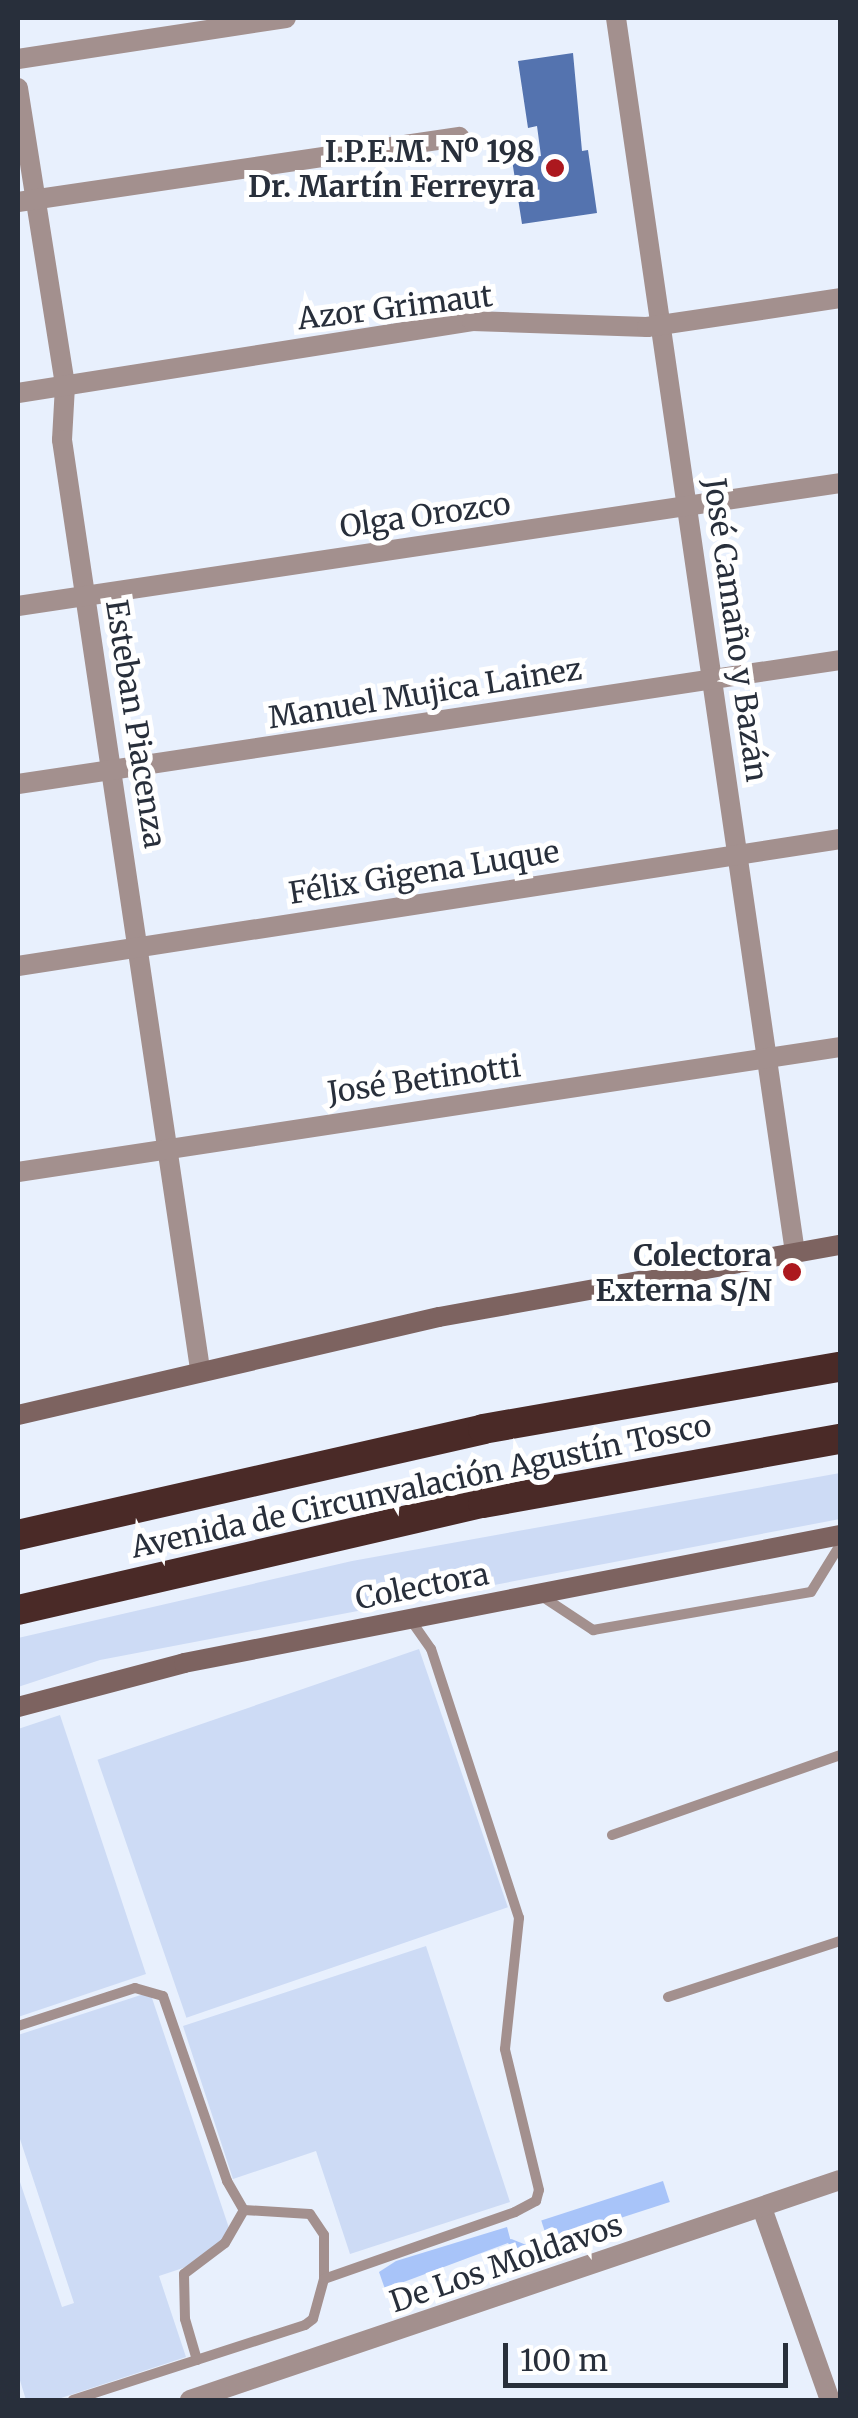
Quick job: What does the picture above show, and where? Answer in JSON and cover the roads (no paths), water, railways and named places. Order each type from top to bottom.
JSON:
[{"type":"highway","name":"Avenida de Circunvalación Agustín Tosco","points":[[18,1535],[483,1429],[840,1367]]},
{"type":"highway","name":"Avenida de Circunvalación Agustín Tosco","points":[[18,1610],[464,1507],[840,1439]]},
{"type":"main road","points":[[18,1415],[438,1317],[840,1245]]},
{"type":"main road","name":"Colectora","points":[[18,1707],[129,1675],[840,1535]]},
{"type":"street","points":[[18,59],[286,18]]},
{"type":"street","name":"José Camaño y Bazán","points":[[616,18],[770,1058],[795,1252]]},
{"type":"street","name":"Esteban Piacenza","points":[[18,88],[27,200],[65,386],[62,440],[200,1370]]},
{"type":"street","points":[[27,200],[459,136]]},
{"type":"street","name":"Azor Grimaut","points":[[18,393],[472,322],[661,326],[840,298]]},
{"type":"street","name":"Olga Orozco","points":[[18,606],[840,482]]},
{"type":"street","name":"Manuel Mujica Lainez","points":[[18,784],[840,660]]},
{"type":"street","name":"Félix Gigena Luque","points":[[18,966],[840,839]]},
{"type":"street","name":"José Betinotti","points":[[18,1172],[840,1047]]},
{"type":"street","name":"De Los Moldavos","points":[[190,2400],[840,2180]]},
{"type":"street","points":[[762,2208],[830,2400]]},
{"type":"lane","points":[[539,1594],[593,1630],[810,1592],[840,1546]]},
{"type":"lane","points":[[324,2279],[515,2212],[536,2201],[539,2190],[505,2049],[519,1918],[432,1649],[410,1619]]},
{"type":"lane","points":[[612,1834],[840,1755]]},
{"type":"lane","points":[[668,1997],[840,1941]]},
{"type":"lane","points":[[18,2026],[135,1988],[163,1996],[226,2182],[244,2210]]},
{"type":"lane","points":[[73,2400],[305,2325],[313,2319],[324,2279],[320,2222],[291,2210],[244,2210]]},
{"type":"lane","points":[[197,2360],[185,2319],[184,2274],[225,2243],[244,2210]]},
{"type":"water","points":[[663,2181],[670,2202],[548,2241],[541,2221]]},
{"type":"water","points":[[507,2227],[511,2242],[385,2289],[379,2272],[396,2261]]},
{"type":"waterway","points":[[511,2242],[531,2250],[548,2243]]},
{"type":"place","name":"I.P.E.M. Nº 198 Dr. Martín Ferreyra","points":[[555,168]]},
{"type":"place","name":"Colectora Externa S/N","points":[[792,1272]]}]
